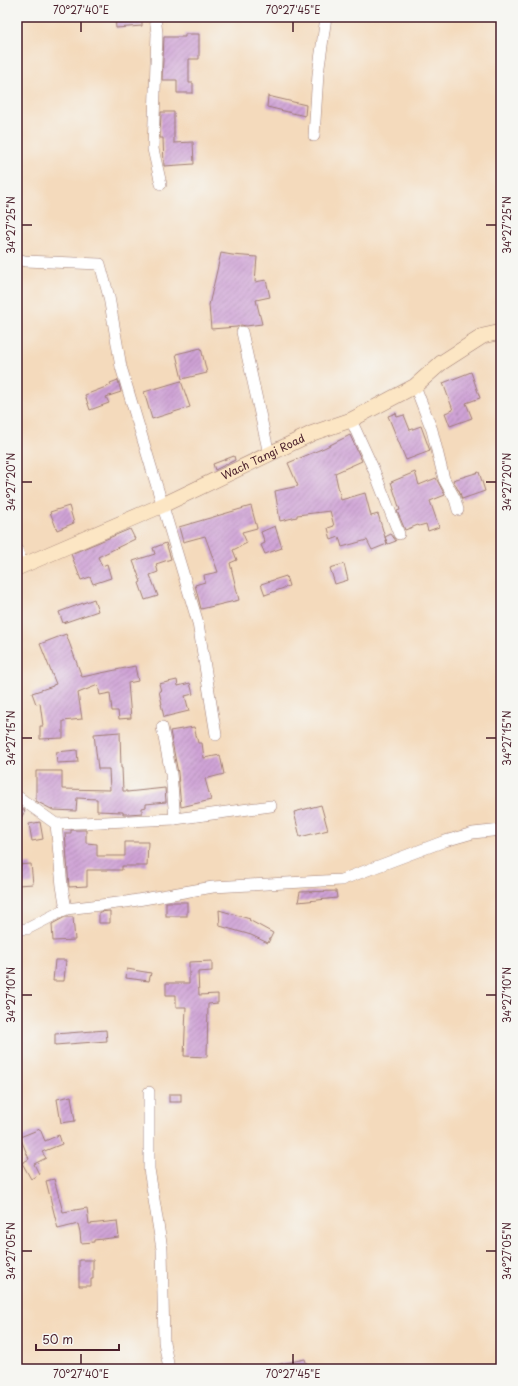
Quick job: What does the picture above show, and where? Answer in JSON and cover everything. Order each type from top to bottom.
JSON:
[{"type":"main road","name":"Wach Tangi Road","points":[[20,567],[163,505],[313,433],[351,420],[415,386],[441,363],[483,336],[501,332]]},
{"type":"street","points":[[155,17],[157,33],[153,149],[161,184]]},
{"type":"street","points":[[314,136],[318,74],[326,17]]},
{"type":"street","points":[[17,259],[100,264],[109,297],[121,367],[198,623],[216,736]]},
{"type":"street","points":[[242,332],[268,454]]},
{"type":"street","points":[[415,386],[432,430],[444,479],[455,499],[458,510]]},
{"type":"street","points":[[351,420],[373,468],[398,534]]},
{"type":"street","points":[[17,550],[20,567]]},
{"type":"street","points":[[162,727],[171,774],[175,819]]},
{"type":"street","points":[[17,796],[56,824],[175,819],[271,806]]},
{"type":"street","points":[[56,824],[62,886],[66,909]]},
{"type":"street","points":[[17,929],[27,929],[66,909],[126,902],[213,887],[341,880],[445,841],[474,833],[501,830]]},
{"type":"street","points":[[149,1092],[149,1169],[162,1249],[164,1342],[169,1369]]},
{"type":"building","points":[[115,17],[142,17],[142,26],[116,28]]},
{"type":"building","points":[[185,34],[199,34],[199,59],[189,59],[189,83],[193,83],[193,93],[177,93],[177,80],[162,80],[164,37],[185,37]]},
{"type":"building","points":[[268,96],[306,105],[305,116],[267,107]]},
{"type":"building","points":[[161,112],[174,112],[174,143],[193,142],[194,164],[164,166],[163,138],[160,138]]},
{"type":"building","points":[[221,253],[257,257],[255,282],[266,280],[270,297],[256,300],[262,324],[211,329],[209,305]]},
{"type":"building","points":[[201,348],[207,373],[182,379],[176,354]]},
{"type":"building","points":[[471,372],[480,398],[466,403],[472,418],[450,426],[445,413],[453,410],[443,383]]},
{"type":"building","points":[[118,380],[121,392],[106,397],[109,403],[90,410],[85,395],[111,385],[110,383]]},
{"type":"building","points":[[181,381],[190,407],[152,419],[144,392]]},
{"type":"building","points":[[396,413],[397,417],[404,415],[410,430],[421,426],[430,451],[406,460],[388,416]]},
{"type":"building","points":[[350,435],[362,461],[335,473],[341,500],[365,493],[371,516],[378,514],[387,544],[372,550],[367,540],[342,547],[339,537],[331,540],[328,528],[334,526],[330,511],[297,515],[297,517],[280,521],[275,491],[298,486],[288,463]]},
{"type":"building","points":[[234,456],[235,460],[215,470],[213,464]]},
{"type":"building","points":[[415,472],[419,485],[436,478],[445,495],[430,501],[439,527],[428,531],[426,524],[418,525],[405,530],[397,511],[400,510],[391,482]]},
{"type":"building","points":[[479,472],[485,491],[462,499],[453,480]]},
{"type":"building","points":[[69,506],[74,523],[57,530],[50,512]]},
{"type":"building","points":[[251,506],[257,528],[242,532],[247,543],[233,550],[237,560],[230,563],[239,600],[201,609],[195,585],[205,582],[204,575],[218,572],[205,536],[183,542],[179,527]]},
{"type":"building","points":[[275,526],[282,548],[265,554],[261,545],[265,543],[261,532]]},
{"type":"building","points":[[130,529],[135,539],[98,557],[102,566],[107,564],[111,578],[93,584],[90,577],[81,580],[71,554]]},
{"type":"building","points":[[391,534],[396,541],[388,544],[385,537]]},
{"type":"building","points":[[166,543],[171,559],[156,564],[158,572],[150,575],[158,596],[145,600],[139,583],[141,582],[133,561],[155,554],[153,548]]},
{"type":"building","points":[[344,564],[348,580],[335,584],[330,568]]},
{"type":"building","points":[[286,576],[289,586],[265,595],[261,584]]},
{"type":"building","points":[[94,599],[98,611],[63,623],[59,612]]},
{"type":"building","points":[[66,634],[82,677],[135,666],[138,681],[128,683],[131,718],[119,719],[118,711],[112,711],[110,693],[100,695],[98,685],[78,693],[82,719],[63,721],[63,738],[40,739],[40,726],[43,726],[40,703],[36,704],[32,693],[56,684],[40,644]]},
{"type":"building","points":[[177,680],[178,686],[190,683],[193,694],[185,696],[189,711],[164,717],[159,684]]},
{"type":"building","points":[[194,727],[198,743],[202,743],[204,758],[220,755],[224,774],[205,779],[211,800],[181,807],[178,773],[170,731]]},
{"type":"building","points":[[120,732],[123,791],[127,792],[165,788],[166,802],[146,804],[146,807],[142,808],[142,813],[123,814],[123,812],[97,811],[97,799],[77,798],[76,811],[53,810],[36,801],[36,771],[62,771],[62,789],[110,790],[109,769],[98,769],[94,734]]},
{"type":"building","points":[[77,750],[78,762],[57,763],[56,752]]},
{"type":"building","points":[[17,805],[25,811],[17,825]]},
{"type":"building","points":[[321,805],[328,830],[300,837],[294,812]]},
{"type":"building","points":[[40,822],[43,839],[32,841],[29,824]]},
{"type":"building","points":[[71,830],[86,830],[86,843],[97,844],[97,856],[125,856],[125,842],[148,842],[147,866],[122,866],[122,870],[87,870],[87,886],[69,887],[65,833],[71,833]]},
{"type":"building","points":[[31,864],[33,884],[17,885],[17,865]]},
{"type":"building","points":[[336,891],[337,898],[298,902],[300,892]]},
{"type":"building","points":[[166,902],[187,902],[187,916],[166,916]]},
{"type":"building","points":[[219,910],[250,919],[249,920],[273,933],[268,943],[251,935],[220,926]]},
{"type":"building","points":[[110,911],[110,923],[99,923],[99,912]]},
{"type":"building","points":[[65,917],[73,917],[75,940],[53,941],[52,924]]},
{"type":"building","points":[[55,960],[66,960],[64,981],[53,981]]},
{"type":"building","points":[[212,961],[212,971],[198,972],[199,995],[218,994],[218,1003],[208,1004],[207,1057],[184,1056],[186,1007],[176,1007],[176,995],[166,995],[166,983],[189,983],[189,962]]},
{"type":"building","points":[[127,969],[151,973],[149,981],[126,978]]},
{"type":"building","points":[[106,1030],[107,1041],[55,1045],[55,1034]]},
{"type":"building","points":[[169,1094],[181,1094],[181,1102],[169,1102]]},
{"type":"building","points":[[71,1096],[75,1121],[61,1123],[57,1099]]},
{"type":"building","points":[[40,1129],[45,1141],[59,1135],[62,1144],[42,1152],[46,1158],[34,1164],[39,1174],[31,1179],[22,1163],[29,1159],[20,1137]]},
{"type":"building","points":[[54,1179],[63,1212],[87,1208],[89,1224],[117,1221],[119,1237],[81,1243],[78,1224],[58,1229],[46,1181]]},
{"type":"building","points":[[79,1260],[93,1260],[93,1279],[91,1279],[91,1286],[79,1286]]},
{"type":"building","points":[[305,1359],[308,1369],[276,1369],[276,1365]]}]
